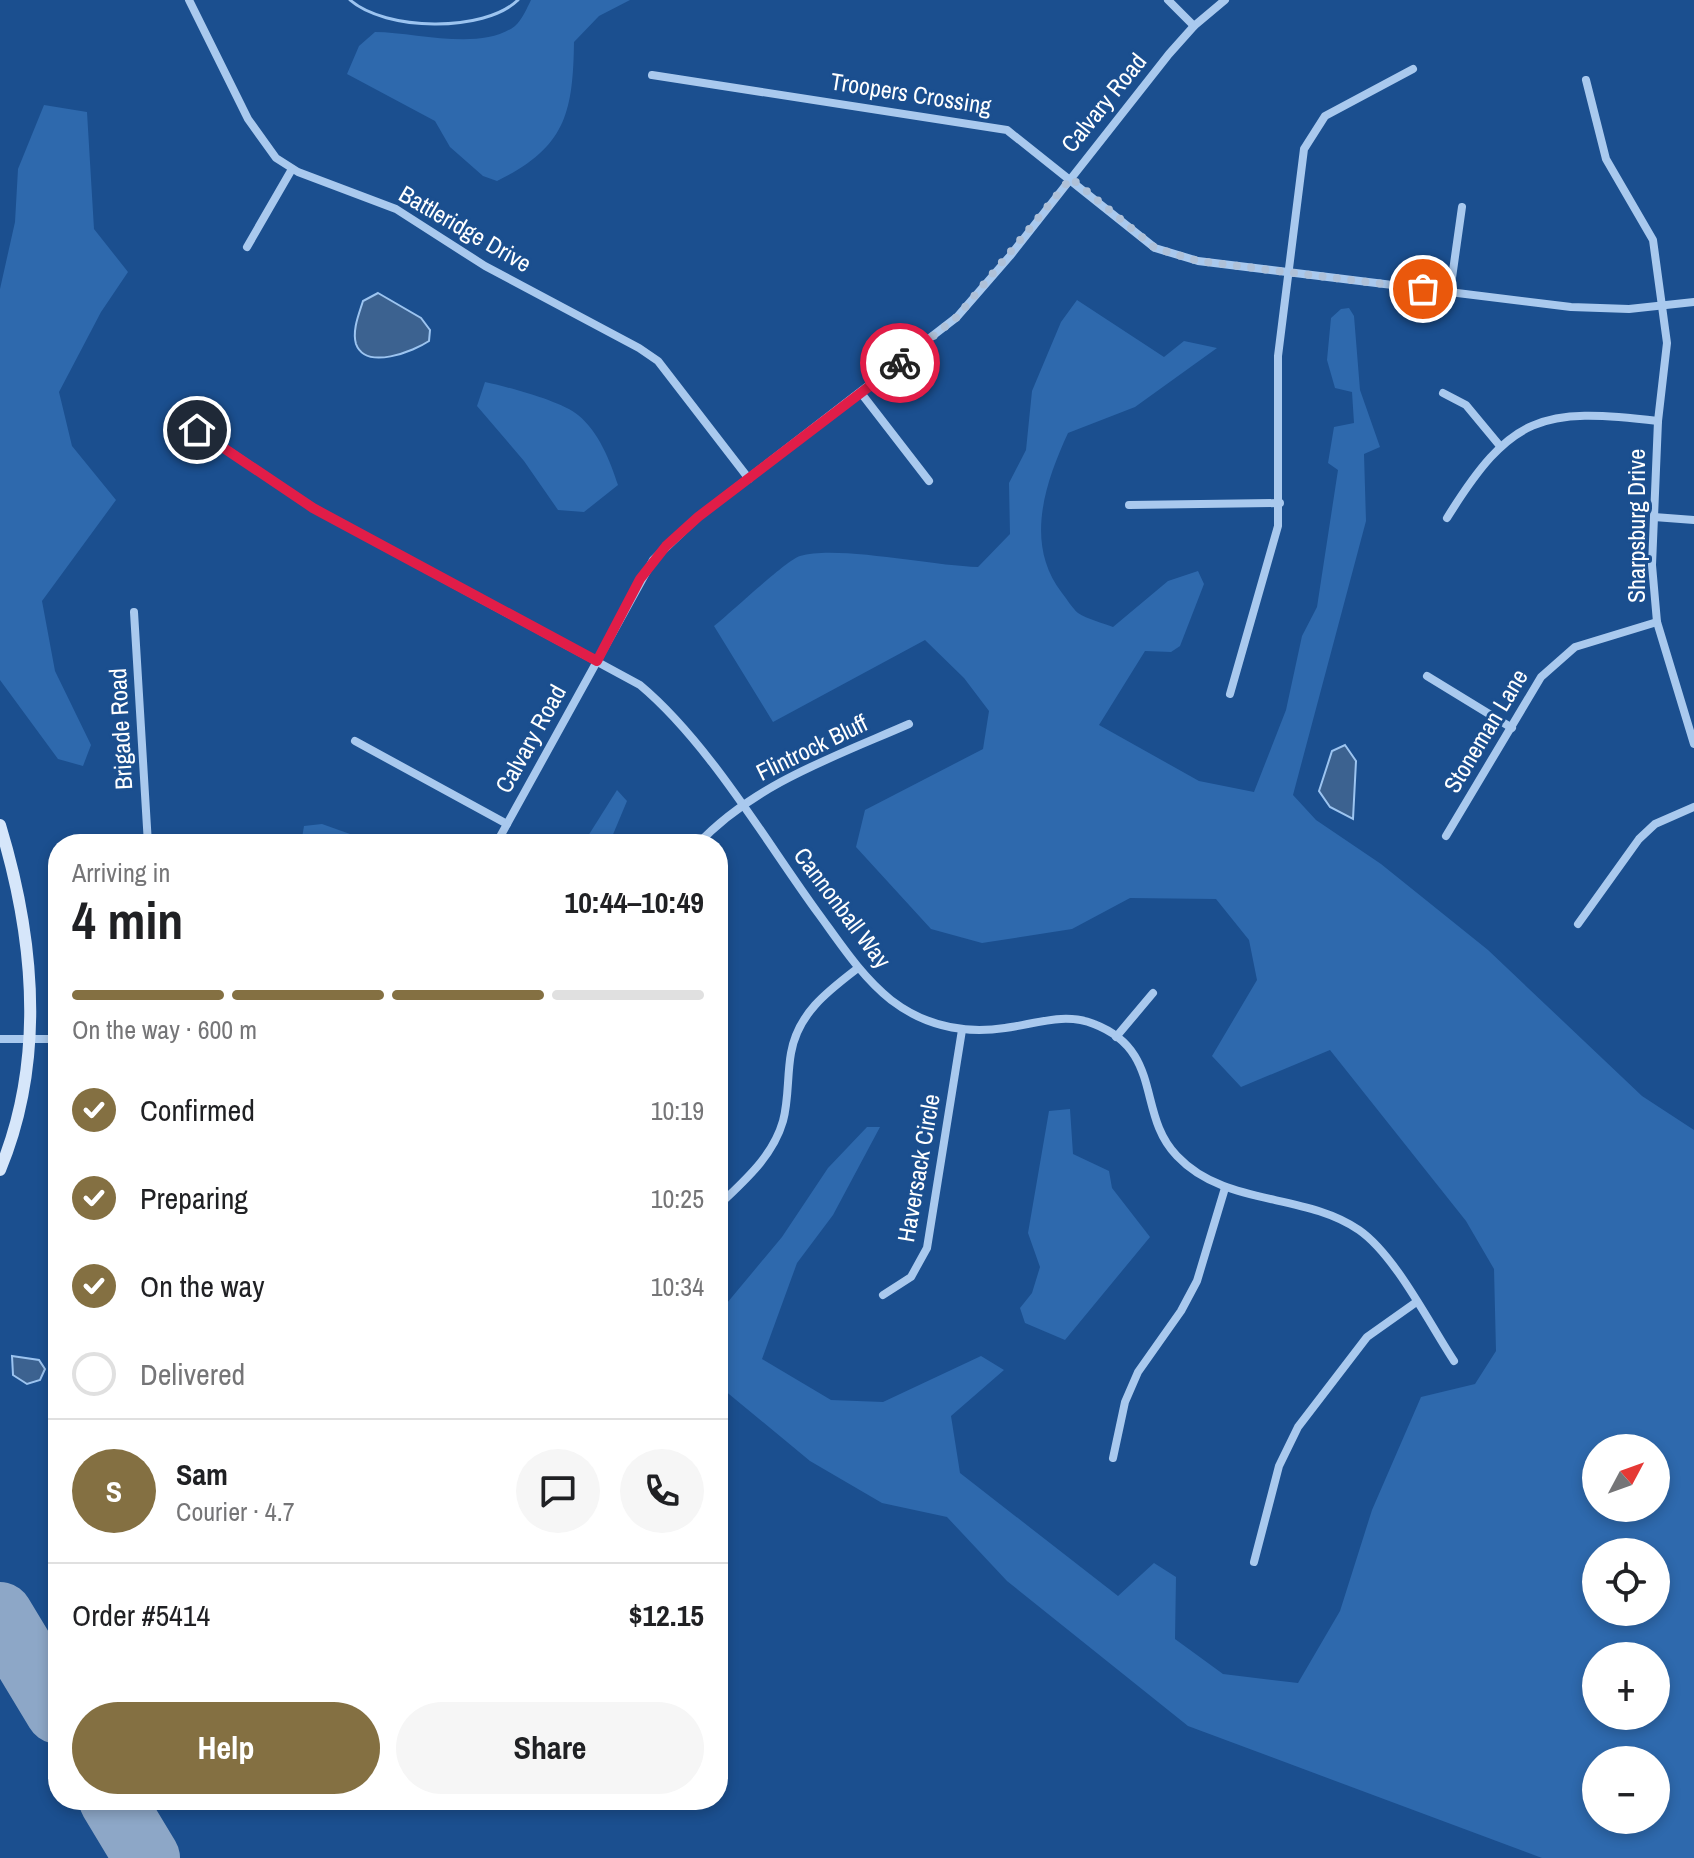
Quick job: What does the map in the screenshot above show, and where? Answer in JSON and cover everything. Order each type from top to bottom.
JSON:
[{"type":"main road","points":[[0,825],[23,915],[31,1042],[18,1122],[0,1170]]},
{"type":"street","name":"Battleridge Drive","points":[[189,0],[261,141],[292,169],[396,209],[485,266],[639,348],[658,361],[749,479]]},
{"type":"street","points":[[1168,0],[1194,26]]},
{"type":"street","name":"Calvary Road","points":[[502,834],[653,560],[698,517],[957,317],[1194,26],[1225,0]]},
{"type":"street","points":[[1230,694],[1271,557],[1280,503],[1278,356],[1304,149],[1311,133],[1325,116],[1413,69]]},
{"type":"street","name":"Troopers Crossing","points":[[652,75],[1007,130],[1155,248],[1198,261],[1571,307],[1629,309],[1694,302]]},
{"type":"street","name":"Sharpsburg Drive","points":[[1586,80],[1606,159],[1653,240],[1667,343],[1658,421],[1652,565],[1657,622],[1694,744]]},
{"type":"street","points":[[247,247],[292,169]]},
{"type":"street","points":[[1450,292],[1462,207]]},
{"type":"street","points":[[861,393],[929,481]]},
{"type":"street","points":[[1443,393],[1466,405],[1500,446]]},
{"type":"street","points":[[1447,518],[1475,472],[1500,446],[1544,421],[1569,414],[1593,413],[1658,421]]},
{"type":"street","name":"Cannonball Way","points":[[174,414],[313,508],[640,685],[665,706],[858,968],[901,1007],[935,1024],[962,1030],[981,1031],[1075,1019],[1106,1029],[1143,1068],[1163,1138],[1187,1167],[1225,1188],[1333,1217],[1358,1229],[1390,1261],[1454,1361]]},
{"type":"street","points":[[1129,505],[1280,503]]},
{"type":"street","points":[[1654,517],[1694,520]]},
{"type":"street","name":"Brigade Road","points":[[134,612],[147,834]]},
{"type":"street","name":"Stoneman Lane","points":[[1446,836],[1541,677],[1575,647],[1657,622]]},
{"type":"street","points":[[1427,676],[1512,728]]},
{"type":"street","name":"Flintrock Bluff","points":[[710,834],[787,778],[909,724]]},
{"type":"street","points":[[355,741],[507,824]]},
{"type":"street","points":[[1578,924],[1639,839],[1655,824],[1694,807]]},
{"type":"street","points":[[728,1196],[760,1165],[778,1135],[783,1120],[791,1053],[801,1023],[823,995],[858,968]]},
{"type":"street","points":[[1116,1037],[1153,993]]},
{"type":"street","name":"Haversack Circle","points":[[883,1295],[911,1277],[927,1248],[962,1030]]},
{"type":"street","points":[[0,1039],[48,1040]]},
{"type":"street","points":[[1113,1458],[1125,1402],[1138,1372],[1181,1311],[1197,1281],[1225,1188]]},
{"type":"street","points":[[1254,1562],[1279,1466],[1298,1427],[1367,1337],[1415,1303]]},
{"type":"shaded area","points":[[531,0],[630,0],[599,16],[574,42],[567,109],[551,142],[520,169],[497,181],[483,176],[450,147],[435,121],[347,74],[359,46],[375,32],[447,39],[484,38],[501,34],[515,26]]},
{"type":"shaded area","points":[[44,105],[87,112],[94,229],[128,272],[101,312],[59,392],[72,446],[116,500],[42,601],[55,671],[91,745],[83,766],[58,759],[0,680],[0,289],[15,222],[18,169]]},
{"type":"shaded area","points":[[378,293],[421,318],[430,330],[429,341],[380,358],[361,352],[355,339],[358,317],[363,301]]},
{"type":"shaded area","points":[[1077,300],[1164,357],[1184,341],[1217,348],[1135,407],[1068,433],[1046,493],[1041,534],[1050,574],[1072,606],[1078,613],[1113,627],[1168,581],[1198,571],[1204,584],[1180,646],[1171,652],[1145,651],[1099,725],[1199,781],[1254,792],[1286,710],[1302,636],[1317,607],[1338,470],[1328,463],[1334,427],[1354,423],[1352,392],[1335,388],[1327,360],[1331,318],[1341,309],[1349,308],[1354,316],[1360,390],[1380,447],[1364,454],[1366,521],[1293,795],[1316,820],[1381,864],[1488,950],[1642,1096],[1694,1130],[1694,1858],[1542,1858],[1188,1726],[1007,1581],[947,1517],[882,1503],[810,1461],[728,1393],[728,1302],[782,1237],[828,1168],[867,1127],[880,1127],[833,1215],[797,1263],[762,1359],[831,1400],[883,1402],[981,1356],[1004,1370],[951,1416],[960,1473],[1118,1596],[1154,1563],[1176,1577],[1175,1639],[1223,1674],[1298,1683],[1340,1611],[1372,1510],[1421,1397],[1475,1384],[1496,1351],[1494,1269],[1466,1221],[1330,1050],[1241,1087],[1212,1056],[1257,980],[1249,940],[1216,899],[1130,898],[1072,929],[982,943],[931,929],[856,847],[865,810],[983,749],[989,711],[964,678],[925,640],[773,722],[714,626],[800,556],[817,553],[861,554],[978,567],[1010,534],[1009,483],[1026,450],[1032,391],[1061,322]]},
{"type":"shaded area","points":[[485,382],[547,400],[578,415],[598,438],[618,485],[584,512],[558,510],[524,461],[477,406]]},
{"type":"shaded area","points":[[1345,745],[1356,761],[1353,819],[1330,807],[1319,791],[1332,751]]},
{"type":"shaded area","points":[[617,790],[627,801],[613,834],[589,834]]},
{"type":"shaded area","points":[[322,824],[350,834],[303,834],[304,826]]},
{"type":"shaded area","points":[[1070,1109],[1073,1154],[1109,1171],[1112,1188],[1150,1237],[1065,1340],[1025,1323],[1020,1308],[1032,1293],[1040,1267],[1028,1233],[1049,1111]]},
{"type":"shaded area","points":[[12,1356],[39,1360],[45,1369],[40,1380],[27,1384],[13,1375]]},
{"type":"waterway","points":[[350,0],[386,18],[434,24],[482,18],[502,11],[518,0]]},
{"type":"runway","points":[[0,1615],[48,1694]]},
{"type":"runway","points":[[118,1810],[147,1858]]},
{"type":"way so far","points":[[900,363],[957,317],[1071,178],[1155,248],[1198,261],[1423,289]]},
{"type":"route","points":[[197,430],[313,508],[597,661],[640,579],[666,546],[698,517],[900,363]]}]
